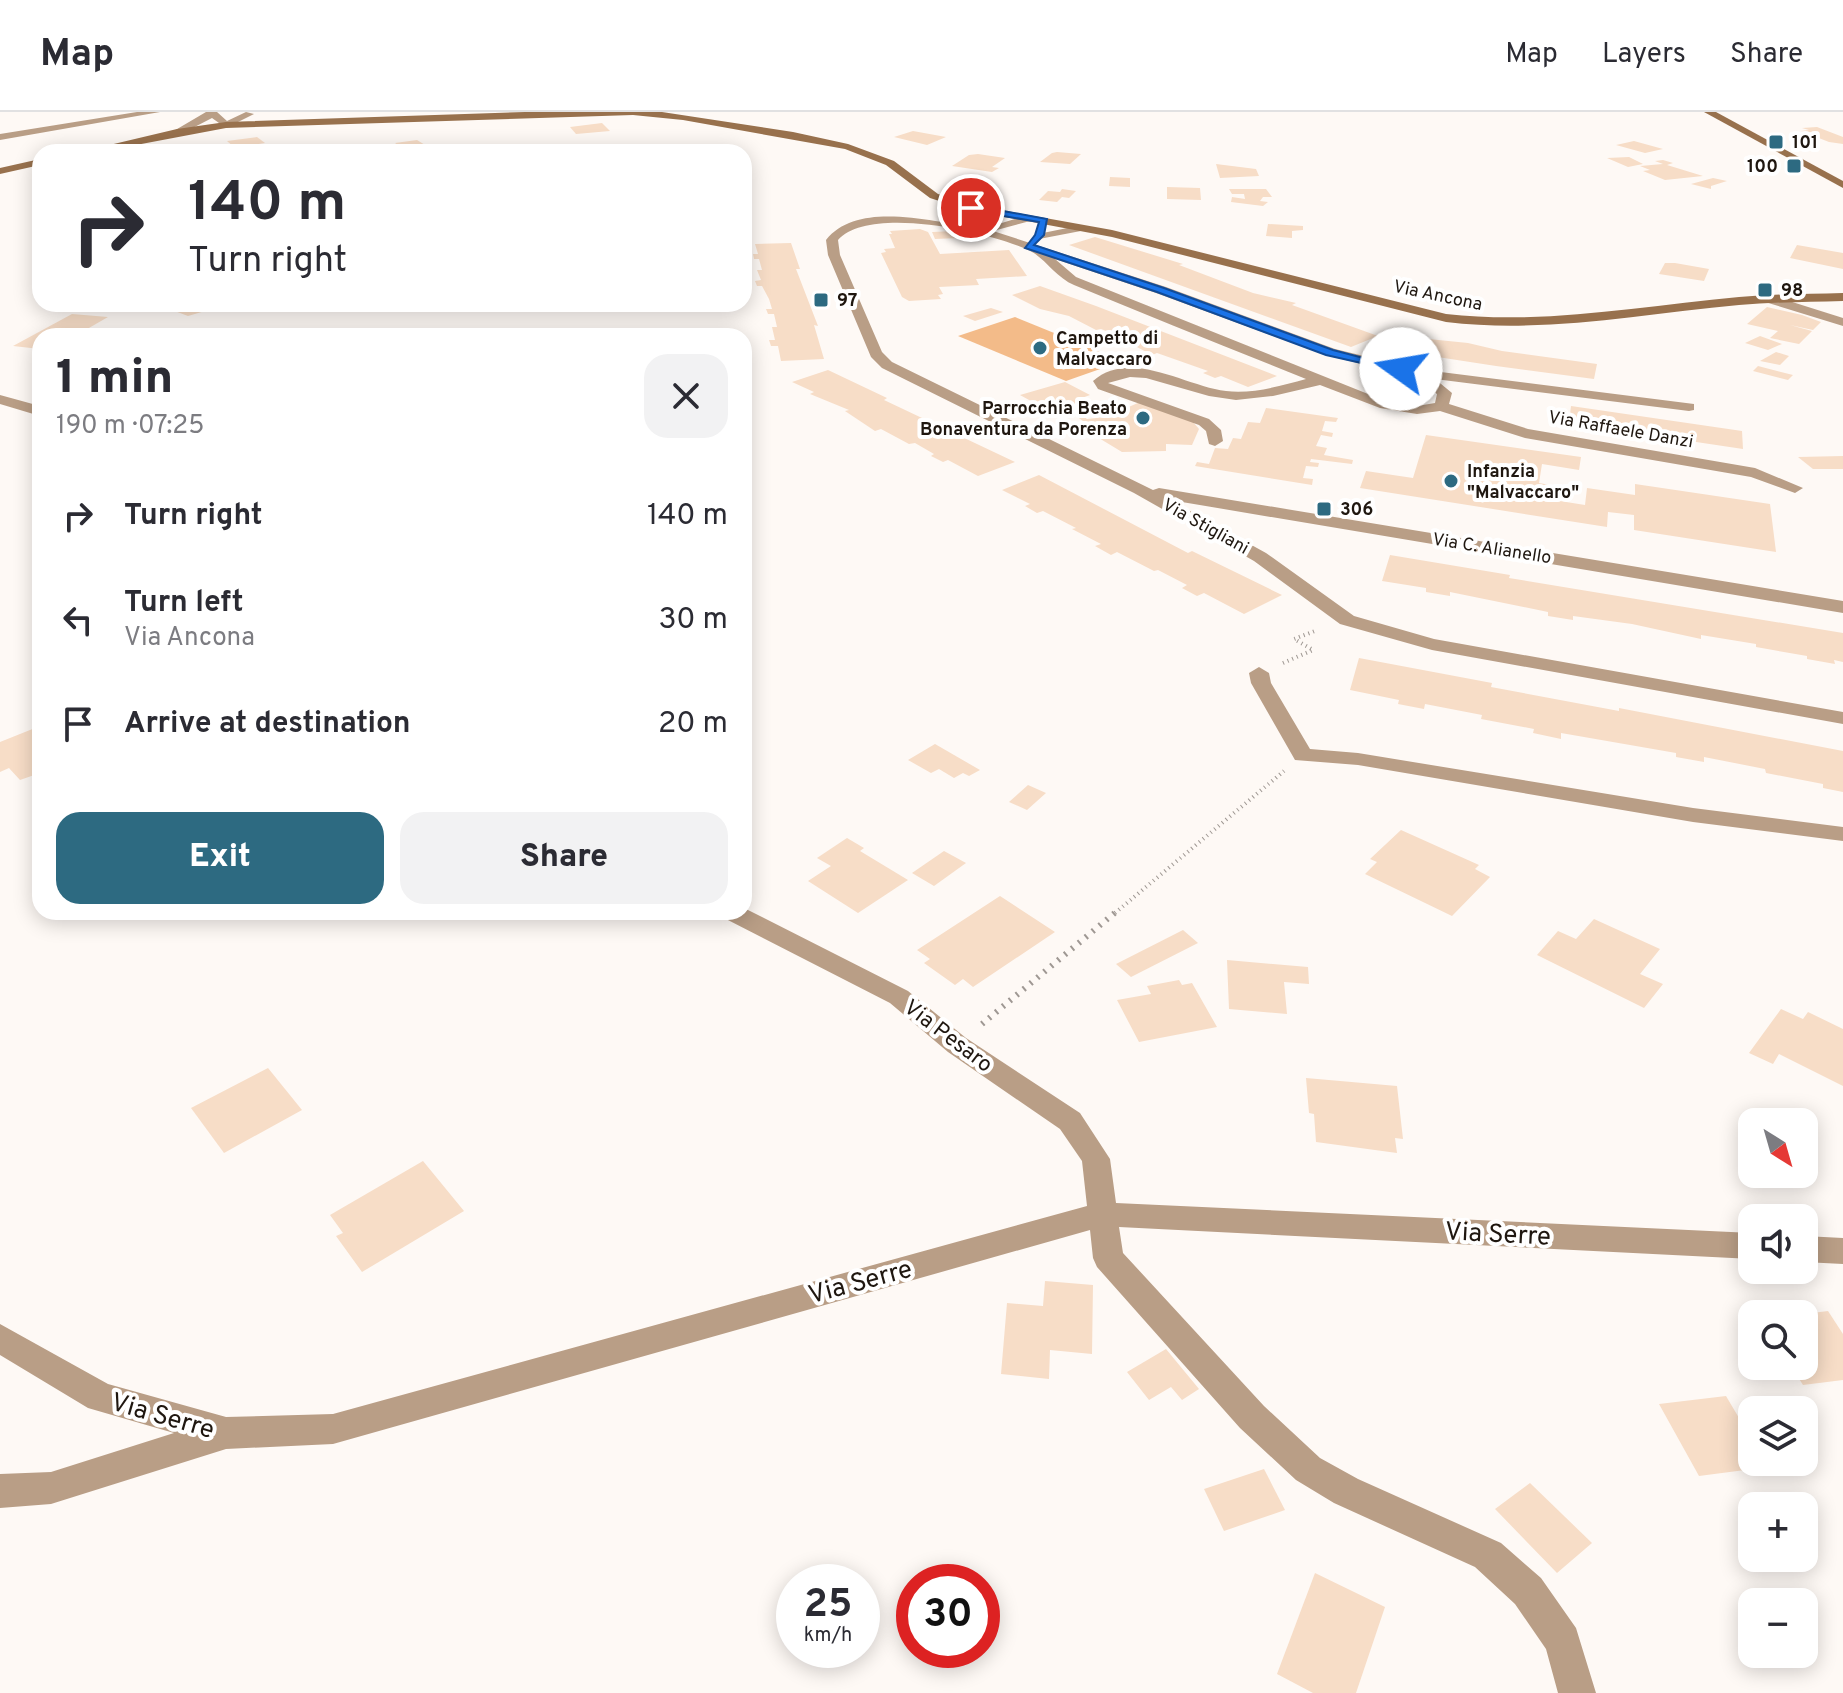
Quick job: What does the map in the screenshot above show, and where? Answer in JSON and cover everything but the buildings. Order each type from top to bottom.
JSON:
[{"type":"street","points":[[0,138],[155,112]]},
{"type":"street","points":[[122,144],[226,125],[613,112],[683,117],[848,147],[890,163],[934,196],[1020,221]]},
{"type":"street","points":[[1709,112],[1843,185]]},
{"type":"street","points":[[177,132],[212,113],[226,125]]},
{"type":"street","points":[[226,125],[251,113],[255,119],[268,123]]},
{"type":"street","points":[[0,171],[32,164]]},
{"type":"street","points":[[1028,246],[1039,235],[1044,220]]},
{"type":"street","name":"Via Ancona","points":[[1020,221],[1044,220],[1082,228],[1446,318],[1482,324],[1538,324],[1770,299],[1843,297]]},
{"type":"street","name":"Via Stigliani","points":[[1028,246],[980,231],[930,221],[878,221],[854,225],[832,240],[834,255],[876,354],[905,376],[1140,490],[1260,557],[1347,620],[1447,647],[1843,718]]},
{"type":"street","points":[[980,231],[1020,221]]},
{"type":"street","points":[[1004,240],[1020,221]]},
{"type":"street","points":[[1039,235],[1082,228]]},
{"type":"street","name":"Via Raffaele Danzi","points":[[1028,246],[1161,290],[1330,352],[1416,373],[1689,407]]},
{"type":"street","name":"Via Raffaele Danzi","points":[[1028,246],[1049,259],[1065,276],[1380,404],[1417,410],[1441,406],[1525,433],[1755,473],[1795,488]]},
{"type":"street","points":[[1065,276],[1096,269]]},
{"type":"street","points":[[1770,299],[1843,322]]},
{"type":"street","points":[[1215,441],[1213,430],[1204,422],[1112,389],[1100,381],[1110,375],[1145,373],[1201,391],[1245,396],[1321,380]]},
{"type":"street","name":"Via Raffaele Danzi","points":[[1416,373],[1445,393],[1441,406]]},
{"type":"street","points":[[0,399],[32,409]]},
{"type":"street","name":"Via C. Alianello","points":[[1140,490],[1843,607]]},
{"type":"street","points":[[1259,673],[1261,683],[1303,755],[1358,759],[1693,815],[1843,834]]},
{"type":"street","name":"Via Pesaro","points":[[749,920],[899,997],[957,1045],[1070,1121],[1096,1159],[1108,1258],[1252,1417],[1308,1469],[1333,1484],[1488,1555],[1528,1591],[1563,1641],[1577,1693]]},
{"type":"street","name":"Via Serre","points":[[0,1338],[100,1397],[226,1433],[333,1429],[1103,1214],[1738,1245]]},
{"type":"street","points":[[1818,1250],[1843,1251]]},
{"type":"street","points":[[0,1491],[51,1488],[226,1433]]},
{"type":"path","points":[[1259,673],[1313,650],[1294,639],[1347,620]]},
{"type":"path","points":[[957,1045],[1303,755]]},
{"type":"shaded area","name":"Campetto di Malvaccaro","points":[[1015,317],[1123,361],[1066,381],[958,336]]},
{"type":"place","name":"101","points":[[1776,142]]},
{"type":"place","name":"100","points":[[1794,166]]},
{"type":"place","name":"98","points":[[1765,290]]},
{"type":"place","name":"97","points":[[821,300]]},
{"type":"place","name":"Campetto di Malvaccaro","points":[[1040,348]]},
{"type":"place","name":"Parrocchia Beato Bonaventura da Porenza","points":[[1143,418]]},
{"type":"place","name":"Infanzia \"Malvaccaro\"","points":[[1451,481]]},
{"type":"place","name":"306","points":[[1324,509]]},
{"type":"route","points":[[971,208],[1044,220],[1044,227],[1028,246],[1161,290],[1330,352],[1401,369]]}]
